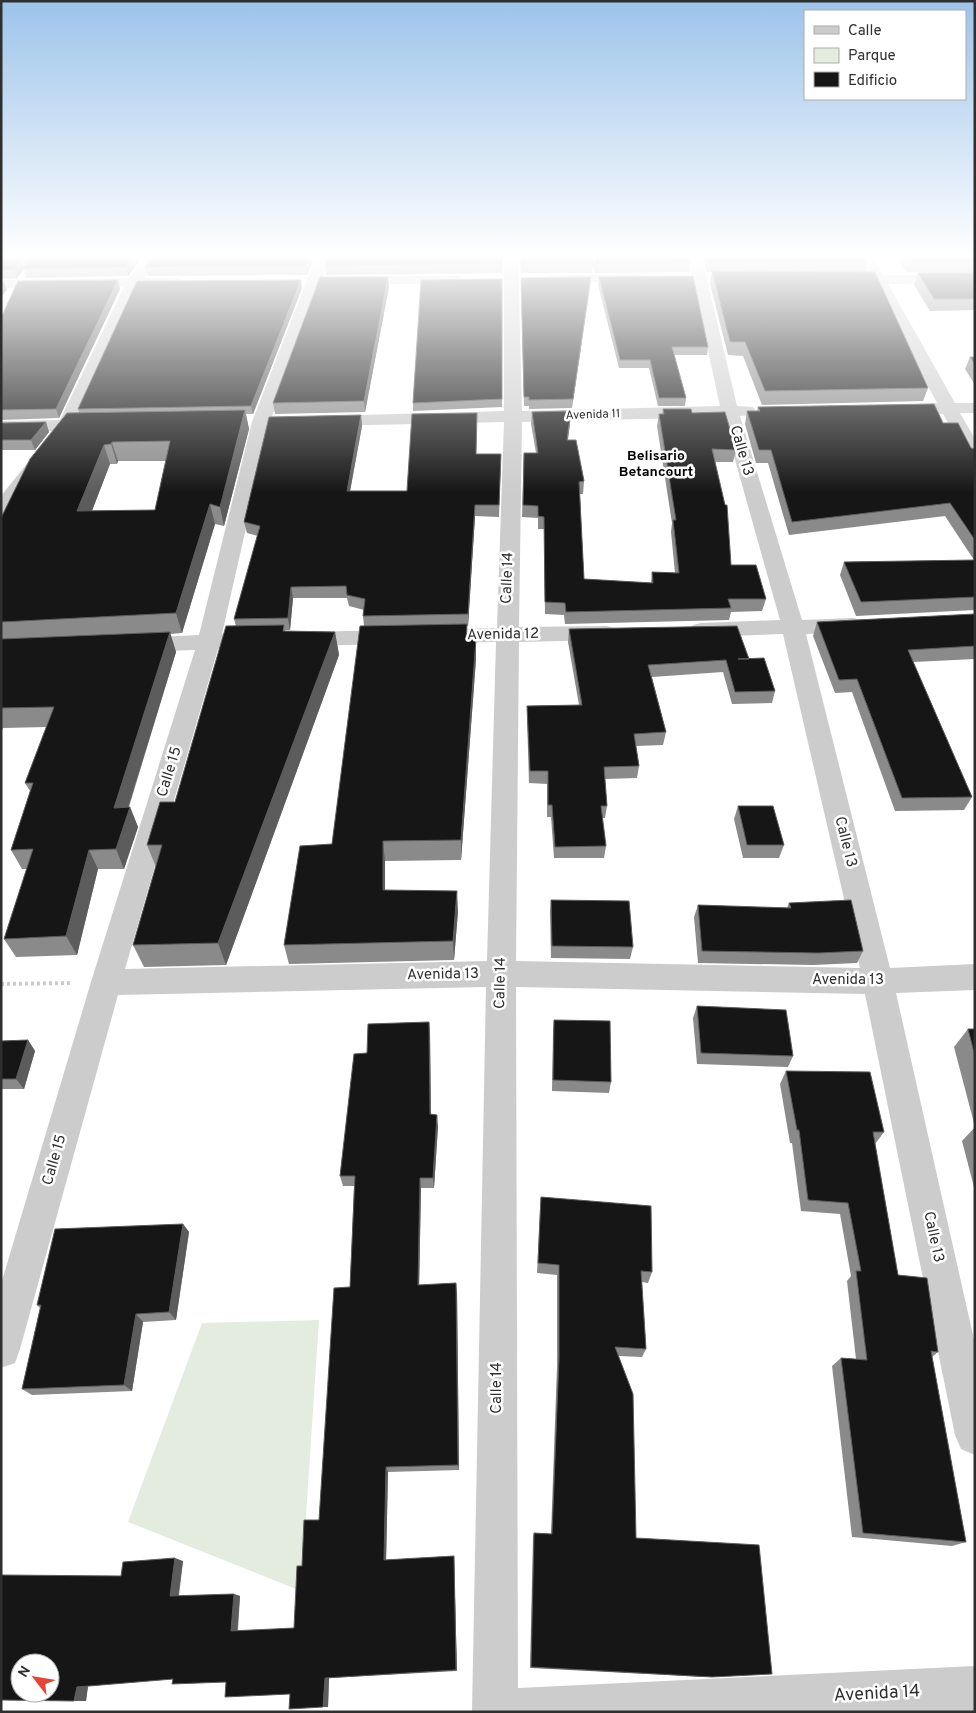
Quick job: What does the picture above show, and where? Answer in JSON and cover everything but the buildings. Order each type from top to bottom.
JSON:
[{"type":"street","points":[[1,509],[66,426],[109,334]]},
{"type":"street","name":"Calle 15","points":[[1,1349],[106,982],[210,641],[261,422],[290,334]]},
{"type":"street","name":"Calle 14","points":[[494,1712],[506,635],[514,418],[512,334]]},
{"type":"street","name":"Calle 13","points":[[712,334],[730,412],[793,628],[878,981],[975,1436]]},
{"type":"street","points":[[909,334],[975,456]]},
{"type":"street","points":[[879,409],[975,408]]},
{"type":"street","name":"Avenida 11","points":[[310,421],[514,418],[759,411]]},
{"type":"street","points":[[1,426],[115,425]]},
{"type":"street","points":[[684,631],[870,624]]},
{"type":"street","name":"Avenida 12","points":[[279,640],[625,632]]},
{"type":"street","points":[[120,646],[249,640]]},
{"type":"street","name":"Avenida 13","points":[[106,982],[501,974],[878,981],[975,977]]},
{"type":"street","name":"Avenida 14","points":[[509,1712],[975,1689]]},
{"type":"path","points":[[1,984],[106,982]]},
{"type":"green space","points":[[319,1320],[301,1591],[128,1522],[202,1323]]},
{"type":"district","name":"Belisario Betancourt","points":[[656,464]]}]
